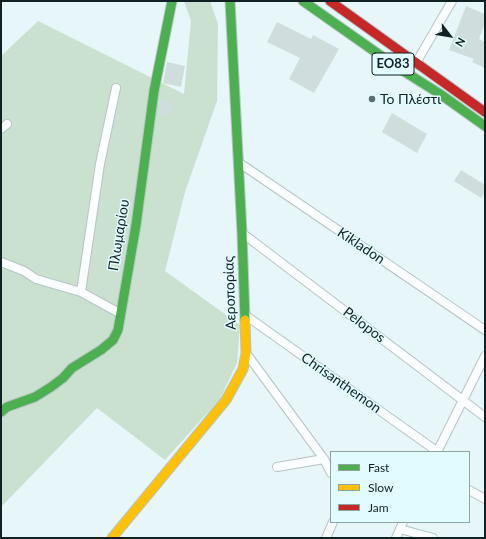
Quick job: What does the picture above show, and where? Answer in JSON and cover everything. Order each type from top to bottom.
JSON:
[{"type":"street","name":"Πλωμαρίου","points":[[1,412],[7,407],[35,397],[63,378],[72,368],[101,350],[113,340],[118,330],[136,225],[154,91],[172,1]]},
{"type":"street","name":"Αεροπορίας","points":[[112,538],[226,400],[243,369],[246,353],[245,314],[230,1]]},
{"type":"street","name":"ΕΟ83","points":[[303,1],[394,65],[440,94],[485,126]]},
{"type":"street","name":"ΕΟ83","points":[[330,1],[485,112]]},
{"type":"street","points":[[416,63],[452,1]]},
{"type":"street","points":[[81,292],[100,164],[116,88]]},
{"type":"street","name":"Kikladon","points":[[238,162],[485,330]]},
{"type":"street","name":"Pelopos","points":[[242,233],[485,417]]},
{"type":"street","points":[[1,262],[24,271],[36,279],[81,292],[121,314]]},
{"type":"street","name":"Chrisanthemon","points":[[245,314],[437,451]]},
{"type":"street","points":[[246,353],[324,459],[330,471]]},
{"type":"street","points":[[438,451],[462,400],[485,356]]},
{"type":"street","points":[[277,467],[324,459]]},
{"type":"street","points":[[470,491],[485,499]]},
{"type":"street","points":[[326,538],[333,523]]},
{"type":"street","points":[[396,538],[402,526],[433,538]]},
{"type":"green space","points":[[184,1],[210,1],[218,24],[217,101],[185,192],[165,271],[240,325],[237,363],[220,399],[165,460],[97,408],[1,507],[1,56],[38,21],[184,94],[191,21]]},
{"type":"building","points":[[466,6],[485,14],[485,23],[479,39],[485,42],[485,68],[472,62],[474,59],[449,50]]},
{"type":"building","points":[[277,22],[311,39],[313,35],[339,49],[314,93],[289,79],[300,58],[267,42]]},
{"type":"building","points":[[167,62],[185,66],[181,87],[163,83]]},
{"type":"building","points":[[160,100],[172,101],[170,116],[158,114]]},
{"type":"building","points":[[392,113],[427,134],[417,153],[382,132]]},
{"type":"building","points":[[461,170],[485,185],[485,192],[481,198],[454,181]]},
{"type":"traffic: fast","points":[[1,412],[7,407],[35,397],[51,387],[63,378],[72,368],[101,350],[113,340],[118,330],[136,225],[154,91],[172,1]]},
{"type":"traffic: fast","points":[[230,1],[245,320]]},
{"type":"traffic: fast","points":[[303,1],[394,65],[440,94],[485,126]]},
{"type":"traffic: slow","points":[[112,538],[226,400],[243,369],[246,353],[245,320]]},
{"type":"traffic: jam","points":[[330,1],[485,112]]},
{"type":"place","name":"Το Πλέστι","points":[[372,99]]}]
